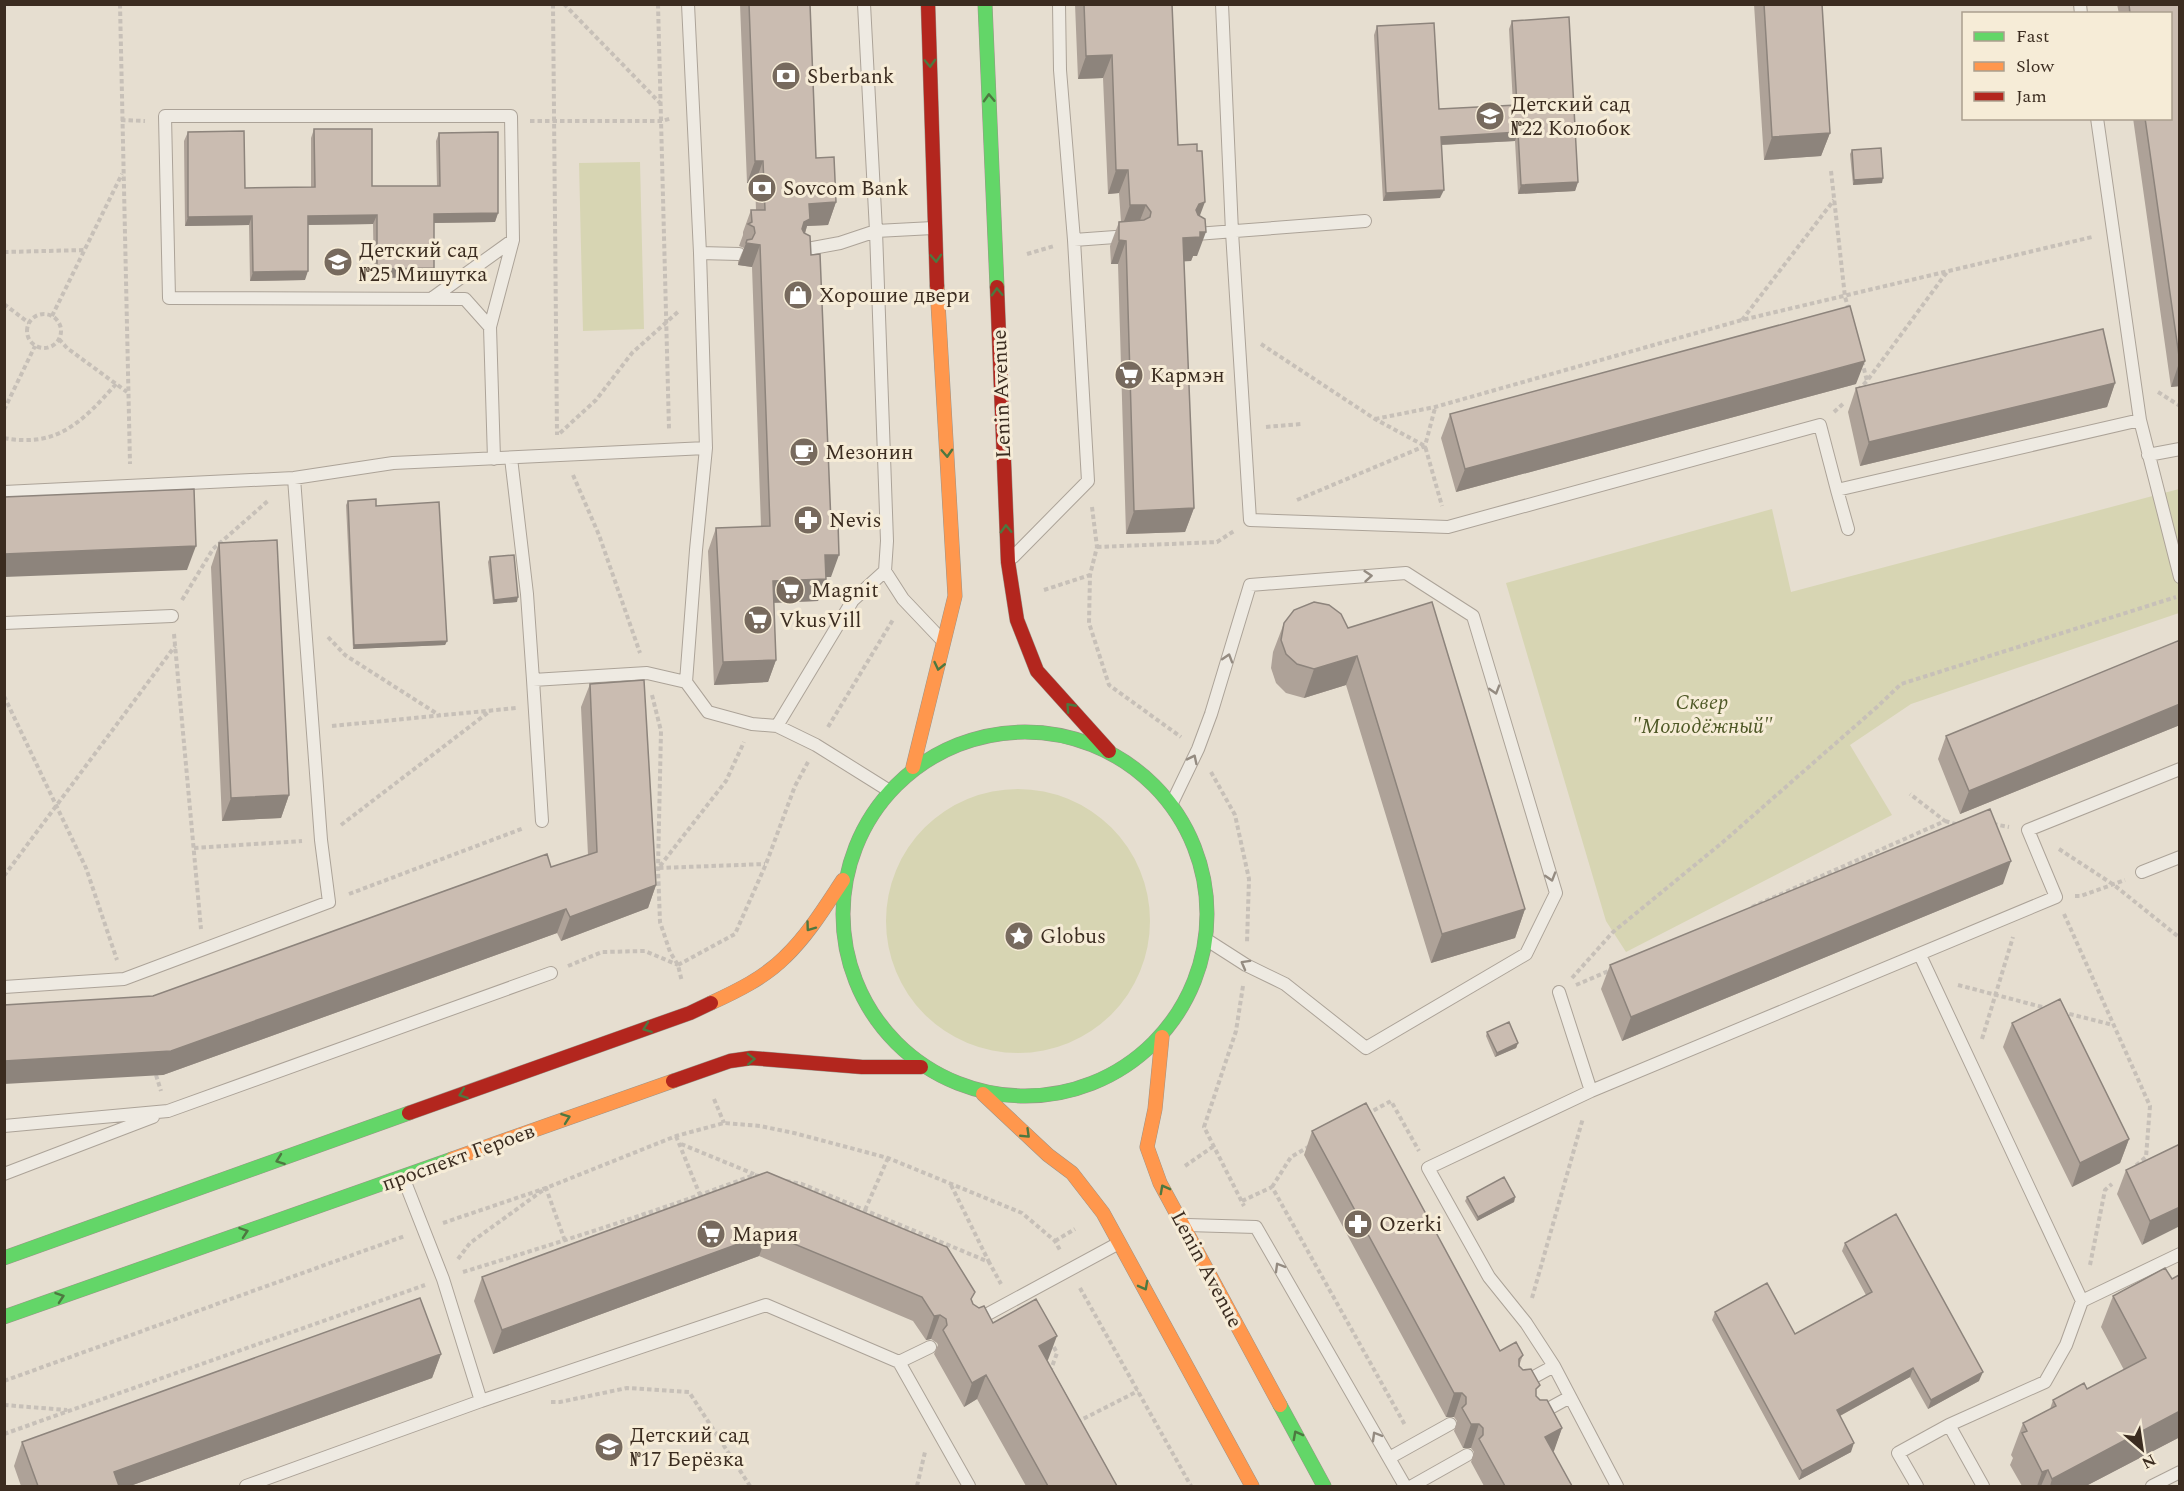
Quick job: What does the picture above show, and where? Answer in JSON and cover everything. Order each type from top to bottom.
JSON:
[{"type":"main road","points":[[913,767],[955,597],[934,228],[928,4]]},
{"type":"main road","name":"Lenin Avenue","points":[[985,4],[1008,562],[1017,620],[1037,671],[1109,751]]},
{"type":"main road","points":[[4,1258],[690,1013],[744,987],[776,965],[794,948],[843,880],[860,832],[888,790],[913,767],[975,737],[1043,731],[1109,751],[1172,803],[1196,846],[1207,892],[1207,940],[1191,992],[1162,1037],[1111,1077],[1048,1097],[983,1094]]},
{"type":"main road","points":[[843,880],[844,951],[871,1017],[921,1067],[983,1094],[1048,1155],[1072,1173],[1103,1213],[1120,1242],[1252,1486]]},
{"type":"main road","name":"Lenin Avenue","points":[[1162,1037],[1155,1109],[1147,1147],[1160,1183],[1324,1486]]},
{"type":"main road","name":"проспект Героев","points":[[4,1317],[729,1061],[751,1058],[862,1067],[921,1067]]},
{"type":"lane","points":[[688,4],[700,254],[706,448],[686,682],[708,712],[752,724],[777,726],[816,746],[888,790]]},
{"type":"lane","points":[[864,4],[876,231],[887,541],[885,571],[903,599],[944,642]]},
{"type":"lane","points":[[1008,562],[1088,481],[1074,240],[1060,70],[1059,4]]},
{"type":"lane","points":[[1222,4],[1232,232],[1250,520],[1448,527],[1820,425],[1848,529]]},
{"type":"lane","points":[[490,327],[465,299],[169,298],[165,116],[511,116],[513,240],[490,327],[494,459]]},
{"type":"lane","points":[[2097,120],[2140,420],[2180,577]]},
{"type":"lane","points":[[1196,234],[1365,221]]},
{"type":"lane","points":[[802,250],[840,243],[876,231],[934,228]]},
{"type":"lane","points":[[1074,240],[1134,236]]},
{"type":"lane","points":[[430,299],[513,240]]},
{"type":"lane","points":[[700,254],[739,254]]},
{"type":"lane","points":[[1837,490],[2140,420]]},
{"type":"lane","points":[[4,492],[294,478],[393,463],[706,448]]},
{"type":"lane","points":[[2148,455],[2180,449]]},
{"type":"lane","points":[[511,458],[527,594],[542,821]]},
{"type":"lane","points":[[4,987],[124,979],[329,902],[321,840],[294,478]]},
{"type":"lane","points":[[777,726],[853,600],[885,571]]},
{"type":"lane","points":[[1172,803],[1198,749],[1211,714],[1250,585],[1406,573],[1473,616],[1556,893],[1526,954],[1366,1048],[1285,984],[1246,965],[1207,940]]},
{"type":"lane","points":[[4,623],[172,616]]},
{"type":"lane","points":[[533,680],[647,673],[686,682]]},
{"type":"lane","points":[[1617,1486],[1554,1366],[1526,1323],[1489,1277],[1428,1168],[1591,1091],[2056,897],[2028,830],[2180,769]]},
{"type":"lane","points":[[2142,872],[2180,857]]},
{"type":"lane","points":[[1920,955],[2082,1302]]},
{"type":"lane","points":[[4,1174],[168,1111],[551,972]]},
{"type":"lane","points":[[1559,992],[1591,1091]]},
{"type":"lane","points":[[4,1126],[168,1111]]},
{"type":"lane","points":[[403,1176],[443,1279],[481,1401]]},
{"type":"lane","points":[[1184,1224],[1256,1227],[1405,1486]]},
{"type":"lane","points":[[971,1323],[1120,1242]]},
{"type":"lane","points":[[1917,1486],[1898,1453],[1949,1425],[2045,1382],[2066,1345],[2082,1302],[2180,1254]]},
{"type":"lane","points":[[246,1486],[481,1401],[766,1305],[899,1362],[969,1486]]},
{"type":"lane","points":[[899,1362],[930,1347]]},
{"type":"lane","points":[[1518,1386],[1554,1366]]},
{"type":"lane","points":[[1535,1416],[1570,1397]]},
{"type":"lane","points":[[1389,1458],[1450,1424]]},
{"type":"lane","points":[[1949,1425],[1983,1486]]},
{"type":"lane","points":[[1412,1486],[1467,1455]]},
{"type":"lane","points":[[2152,1486],[2180,1472]]},
{"type":"path","points":[[120,4],[127,392],[131,486]]},
{"type":"path","points":[[554,4],[557,435],[599,535],[647,673],[661,731],[658,868],[660,921],[670,952],[678,966]]},
{"type":"path","points":[[564,4],[661,104]]},
{"type":"path","points":[[658,4],[670,450]]},
{"type":"path","points":[[512,121],[662,121],[693,113]]},
{"type":"path","points":[[1831,171],[1845,297],[1851,318]]},
{"type":"path","points":[[52,316],[123,174]]},
{"type":"path","points":[[1742,320],[1834,200]]},
{"type":"path","points":[[1375,419],[1435,407],[1742,320],[2114,231]]},
{"type":"path","points":[[4,252],[85,250]]},
{"type":"path","points":[[1858,390],[1947,272]]},
{"type":"path","points":[[536,457],[596,400],[632,353],[701,292]]},
{"type":"path","points":[[4,304],[28,323]]},
{"type":"path","points":[[59,339],[48,347],[35,346],[27,336],[28,323],[39,315],[52,316],[60,326],[59,339],[67,348],[127,392]]},
{"type":"path","points":[[1238,329],[1375,419],[1425,446]]},
{"type":"path","points":[[4,410],[35,346]]},
{"type":"path","points":[[1862,360],[1867,381]]},
{"type":"path","points":[[4,438],[29,441],[61,433],[92,411],[116,384]]},
{"type":"path","points":[[1435,407],[1425,446],[1448,527]]},
{"type":"path","points":[[1244,428],[1301,424]]},
{"type":"path","points":[[1294,501],[1425,446]]},
{"type":"path","points":[[203,949],[172,616],[213,549],[294,478]]},
{"type":"path","points":[[1088,481],[1097,547],[1090,575],[1089,623],[1109,685],[1198,749],[1234,815],[1249,879],[1246,965],[1236,1031],[1204,1127],[1242,1201],[1272,1187],[1290,1157],[1311,1146]]},
{"type":"path","points":[[1097,547],[1217,542],[1250,520]]},
{"type":"path","points":[[1559,992],[1613,932],[1731,834],[1901,684],[2180,596]]},
{"type":"path","points":[[678,966],[735,934],[766,864],[795,786],[816,746],[890,627],[903,599]]},
{"type":"path","points":[[304,609],[345,655],[440,716]]},
{"type":"path","points":[[4,876],[175,645]]},
{"type":"path","points":[[4,696],[86,868],[124,979]]},
{"type":"path","points":[[313,728],[535,706]]},
{"type":"path","points":[[194,848],[321,840],[490,711]]},
{"type":"path","points":[[658,868],[726,781],[752,724]]},
{"type":"path","points":[[1910,794],[1945,821],[1965,826]]},
{"type":"path","points":[[329,902],[542,821]]},
{"type":"path","points":[[1742,912],[1945,821]]},
{"type":"path","points":[[1988,824],[2028,830],[2114,885],[2180,938]]},
{"type":"path","points":[[658,868],[766,864]]},
{"type":"path","points":[[2132,1169],[2146,1157],[2150,1106],[2056,897],[2081,896],[2114,885],[2142,872]]},
{"type":"path","points":[[1973,1068],[2020,912]]},
{"type":"path","points":[[551,972],[602,952],[645,951],[678,966]]},
{"type":"path","points":[[1559,992],[1613,969]]},
{"type":"path","points":[[1931,979],[2049,1009]]},
{"type":"path","points":[[2060,1012],[2114,1025]]},
{"type":"path","points":[[1526,1323],[1540,1266],[1591,1091]]},
{"type":"path","points":[[1361,1118],[1391,1101],[1428,1168]]},
{"type":"path","points":[[4,1381],[546,1188],[676,1136],[724,1123],[760,1126],[888,1158],[1022,1213],[1055,1241],[1191,1486]]},
{"type":"path","points":[[676,1136],[700,1196]]},
{"type":"path","points":[[681,1144],[754,1175],[773,1178]]},
{"type":"path","points":[[865,1210],[888,1158]]},
{"type":"path","points":[[4,1434],[443,1279],[700,1196],[754,1175]]},
{"type":"path","points":[[783,1180],[802,1184],[989,1262]]},
{"type":"path","points":[[950,1184],[1010,1301]]},
{"type":"path","points":[[2082,1302],[2105,1190],[2112,1184]]},
{"type":"path","points":[[1272,1187],[1415,1443]]},
{"type":"path","points":[[546,1188],[565,1241]]},
{"type":"path","points":[[443,1279],[470,1243],[546,1188]]},
{"type":"path","points":[[1046,1333],[1057,1353],[1049,1375]]},
{"type":"path","points":[[548,1402],[560,1402],[627,1388],[689,1392],[750,1486]]},
{"type":"path","points":[[1081,1431],[1076,1422],[1138,1391]]},
{"type":"path","points":[[4,1405],[71,1410]]},
{"type":"green space","points":[[640,162],[644,329],[583,331],[579,163]]},
{"type":"green space","name":"Сквер \"Молодёжный\"","points":[[2179,489],[2179,613],[1911,704],[1850,745],[1892,815],[1626,952],[1606,921],[1506,583],[1772,509],[1791,592]]},
{"type":"green space","points":[[1005,789],[1031,789],[1056,794],[1080,804],[1112,827],[1128,847],[1140,870],[1148,895],[1150,921],[1148,947],[1140,972],[1128,995],[1112,1015],[1092,1031],[1056,1048],[1031,1053],[1005,1053],[980,1048],[956,1038],[924,1015],[908,995],[891,959],[886,934],[886,908],[891,883],[901,859],[924,827],[944,811],[980,794]]},
{"type":"building","points":[[749,4],[810,4],[816,158],[834,157],[836,202],[809,204],[810,219],[804,222],[802,229],[810,236],[811,255],[820,254],[831,523],[838,523],[839,555],[825,555],[826,579],[773,581],[776,660],[723,662],[716,528],[770,526],[760,245],[746,243],[755,233],[754,227],[748,224],[752,222],[751,210],[765,210],[763,161],[755,161]]},
{"type":"building","points":[[1084,4],[1172,4],[1178,145],[1197,144],[1197,151],[1202,151],[1205,202],[1199,204],[1196,210],[1198,215],[1205,219],[1206,232],[1200,232],[1200,237],[1183,238],[1194,508],[1134,511],[1126,241],[1119,240],[1119,222],[1144,220],[1150,217],[1151,212],[1146,205],[1130,205],[1128,170],[1116,170],[1112,55],[1086,56]]},
{"type":"building","points":[[1764,4],[1822,4],[1830,133],[1772,137]]},
{"type":"building","points":[[2129,4],[2180,4],[2180,363],[2145,120],[2172,120],[2172,12],[2130,12]]},
{"type":"building","points":[[1569,17],[1578,182],[1521,185],[1518,132],[1441,137],[1444,190],[1386,193],[1377,26],[1434,23],[1439,109],[1517,105],[1512,21]]},
{"type":"building","points":[[314,129],[372,129],[372,186],[440,186],[439,133],[498,132],[498,213],[434,214],[434,268],[377,269],[377,215],[308,216],[308,271],[253,272],[252,216],[188,217],[188,132],[244,131],[245,188],[315,187]]},
{"type":"building","points":[[1881,148],[1883,178],[1854,180],[1852,150]]},
{"type":"building","points":[[1850,306],[1865,361],[1465,469],[1450,414]]},
{"type":"building","points":[[2103,329],[2115,383],[1869,442],[1856,388]]},
{"type":"building","points":[[194,489],[196,546],[4,554],[4,497]]},
{"type":"building","points":[[376,499],[376,506],[439,502],[447,641],[354,645],[348,501]]},
{"type":"building","points":[[277,540],[289,795],[231,798],[219,543]]},
{"type":"building","points":[[514,555],[518,597],[494,600],[490,557]]},
{"type":"building","points":[[1314,602],[1329,605],[1341,614],[1348,628],[1432,602],[1525,909],[1442,934],[1357,656],[1314,669],[1297,664],[1286,654],[1281,640],[1284,623],[1294,610]]},
{"type":"building","points":[[2180,640],[2180,704],[1969,791],[1946,736]]},
{"type":"building","points":[[644,680],[656,885],[570,917],[566,909],[171,1051],[4,1061],[4,1005],[153,996],[547,854],[551,867],[597,852],[590,684]]},
{"type":"building","points":[[1990,809],[2011,861],[1631,1017],[1610,965]]},
{"type":"building","points":[[2060,999],[2129,1139],[2080,1163],[2012,1023]]},
{"type":"building","points":[[1509,1022],[1518,1043],[1497,1053],[1487,1032]]},
{"type":"building","points":[[1366,1103],[1500,1351],[1516,1342],[1523,1355],[1519,1359],[1519,1366],[1523,1370],[1531,1369],[1540,1385],[1536,1389],[1536,1396],[1540,1400],[1547,1400],[1562,1428],[1545,1437],[1572,1486],[1505,1486],[1479,1439],[1483,1435],[1483,1428],[1479,1424],[1471,1424],[1462,1408],[1466,1404],[1466,1397],[1462,1393],[1454,1393],[1312,1131]]},
{"type":"building","points":[[2180,1144],[2180,1207],[2150,1221],[2126,1170]]},
{"type":"building","points":[[767,1172],[947,1247],[975,1292],[971,1299],[973,1304],[979,1308],[984,1306],[993,1323],[1036,1299],[1057,1336],[1039,1346],[1117,1486],[1048,1486],[986,1375],[972,1383],[943,1330],[947,1325],[946,1319],[940,1315],[934,1316],[922,1297],[768,1233],[502,1330],[482,1277]]},
{"type":"building","points":[[1504,1177],[1515,1197],[1478,1217],[1467,1197]]},
{"type":"building","points":[[1896,1214],[1983,1372],[1931,1400],[1913,1368],[1837,1410],[1854,1443],[1802,1471],[1715,1312],[1767,1283],[1795,1334],[1872,1292],[1845,1243]]},
{"type":"building","points":[[2165,1268],[2172,1279],[2180,1276],[2180,1411],[2052,1479],[2048,1470],[2042,1472],[2022,1433],[2027,1431],[2023,1423],[2056,1406],[2053,1400],[2084,1383],[2087,1389],[2146,1358],[2113,1296]]},
{"type":"building","points":[[420,1298],[441,1354],[114,1472],[119,1486],[38,1486],[22,1442]]},
{"type":"traffic: fast","points":[[985,4],[997,287]]},
{"type":"traffic: fast","points":[[1007,732],[1043,732],[1078,739],[1111,753],[1141,773],[1166,798],[1194,844],[1204,878],[1207,914],[1204,950],[1194,984],[1166,1030],[1141,1055],[1111,1075],[1078,1089],[1043,1096],[1007,1096],[972,1089],[939,1075],[909,1055],[884,1030],[864,1000],[850,967],[843,932],[843,896],[850,861],[864,828],[884,798],[909,773],[939,753],[972,739],[1007,732]]},
{"type":"traffic: fast","points":[[4,1258],[409,1113]]},
{"type":"traffic: fast","points":[[4,1317],[452,1159]]},
{"type":"traffic: fast","points":[[1280,1405],[1324,1486]]},
{"type":"traffic: slow","points":[[913,767],[955,596],[937,286]]},
{"type":"traffic: slow","points":[[711,1003],[740,989],[777,965],[809,930],[843,880]]},
{"type":"traffic: slow","points":[[1162,1037],[1155,1109],[1147,1147],[1160,1183],[1280,1405]]},
{"type":"traffic: slow","points":[[452,1159],[673,1081]]},
{"type":"traffic: slow","points":[[983,1094],[1048,1155],[1072,1173],[1103,1213],[1252,1486]]},
{"type":"traffic: jam","points":[[928,4],[937,286]]},
{"type":"traffic: jam","points":[[997,287],[1008,562],[1017,620],[1037,671],[1109,751]]},
{"type":"traffic: jam","points":[[409,1113],[690,1013],[711,1003]]},
{"type":"traffic: jam","points":[[673,1081],[730,1061],[751,1058],[862,1067],[921,1067]]},
{"type":"place","name":"Sberbank","points":[[786,76]]},
{"type":"place","name":"Детский сад №22 Колобок","points":[[1490,116]]},
{"type":"place","name":"Sovcom Bank","points":[[762,188]]},
{"type":"place","name":"Детский сад №25 Мишутка","points":[[338,262]]},
{"type":"place","name":"Хорошие двери","points":[[798,295]]},
{"type":"place","name":"Кармэн","points":[[1129,375]]},
{"type":"place","name":"Мезонин","points":[[804,452]]},
{"type":"place","name":"Nevis","points":[[808,520]]},
{"type":"place","name":"Magnit","points":[[790,590]]},
{"type":"place","name":"VkusVill","points":[[758,620]]},
{"type":"place","name":"Globus","points":[[1019,936]]},
{"type":"place","name":"Ozerki","points":[[1358,1224]]},
{"type":"place","name":"Мария","points":[[711,1234]]},
{"type":"place","name":"Детский сад №17 Берёзка","points":[[609,1447]]}]
